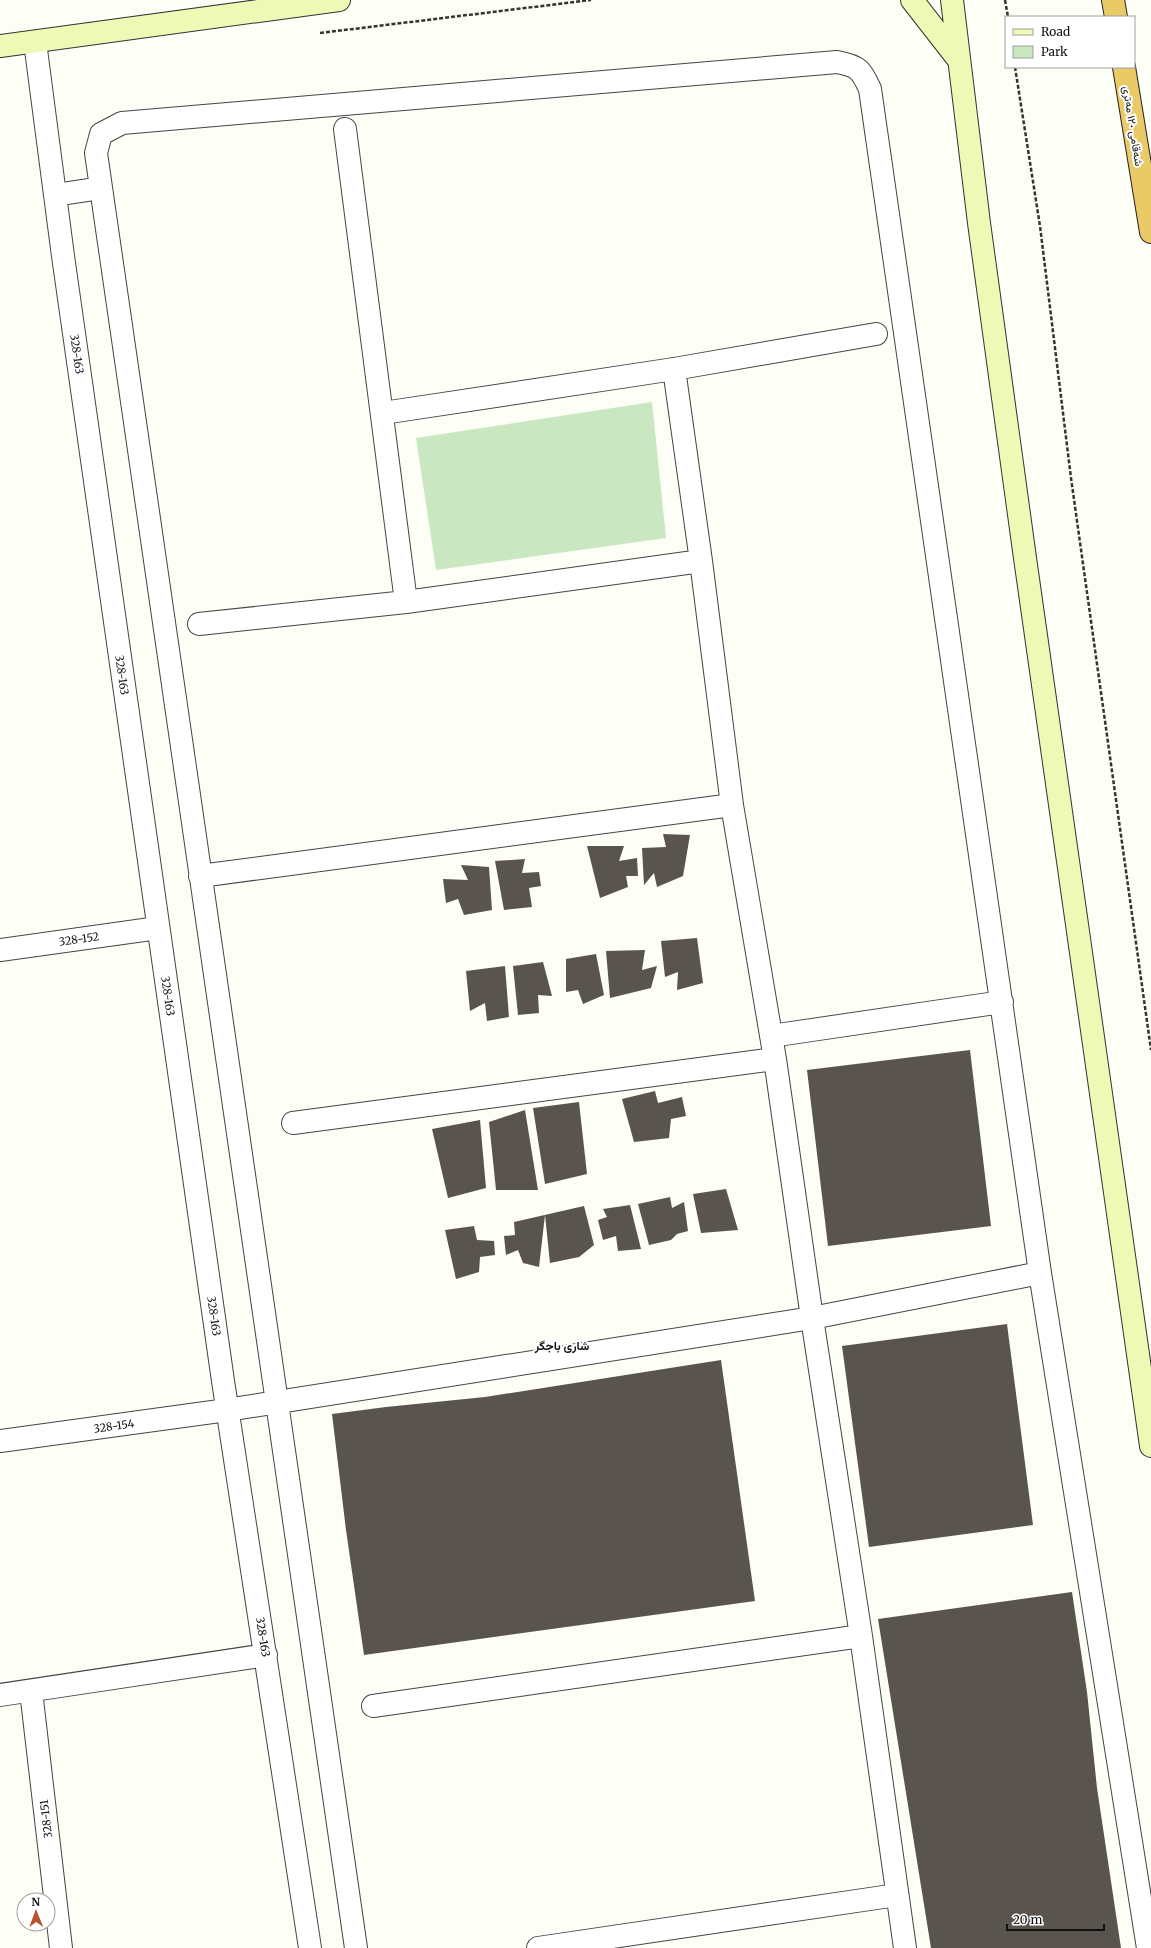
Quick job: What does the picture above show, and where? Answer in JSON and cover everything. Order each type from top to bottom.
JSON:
[{"type":"highway","points":[[1113,0],[1116,16]]},
{"type":"highway","name":"شەقامی ١٢٠ مەتری","points":[[1124,68],[1151,232]]},
{"type":"street","points":[[0,46],[339,0]]},
{"type":"street","points":[[912,0],[959,60]]},
{"type":"street","points":[[952,0],[1025,558],[1151,1446]]},
{"type":"street","name":"328-163","points":[[35,42],[55,195],[227,1410],[310,1948]]},
{"type":"street","points":[[356,1948],[279,1401],[200,876],[96,153],[101,134],[122,123],[837,62],[855,66],[864,74],[870,89],[1040,1273],[1148,1948]]},
{"type":"street","points":[[345,129],[406,602]]},
{"type":"street","points":[[55,195],[101,188]]},
{"type":"street","points":[[382,413],[674,369],[876,334]]},
{"type":"street","points":[[674,369],[701,561],[732,805],[775,1059],[812,1318],[861,1636],[905,1948]]},
{"type":"street","points":[[199,624],[406,602],[701,561]]},
{"type":"street","points":[[200,876],[732,805]]},
{"type":"street","name":"328-152","points":[[0,950],[158,928]]},
{"type":"street","points":[[771,1036],[1002,1002]]},
{"type":"street","points":[[293,1123],[775,1059]]},
{"type":"street","name":"328-154","points":[[0,1441],[227,1410],[812,1318],[1040,1273]]},
{"type":"street","points":[[373,1706],[861,1636]]},
{"type":"street","points":[[0,1695],[266,1655]]},
{"type":"street","name":"328-151","points":[[30,1691],[61,1948]]},
{"type":"street","points":[[538,1948],[897,1895]]},
{"type":"path","points":[[1005,0],[1008,16]]},
{"type":"path","points":[[1015,68],[1040,226],[1071,478],[1151,1050]]},
{"type":"green space","points":[[652,402],[666,538],[436,570],[416,438]]},
{"type":"building","points":[[663,834],[690,835],[683,876],[657,887],[654,873],[644,885],[642,848],[666,847]]},
{"type":"building","points":[[587,846],[624,846],[619,861],[637,858],[638,876],[626,876],[628,887],[600,898]]},
{"type":"building","points":[[525,859],[522,873],[539,872],[541,886],[529,888],[532,907],[504,910],[495,861]]},
{"type":"building","points":[[461,865],[489,867],[492,910],[464,915],[458,899],[446,903],[443,879],[468,880]]},
{"type":"building","points":[[697,938],[703,983],[677,990],[678,972],[665,977],[661,941]]},
{"type":"building","points":[[645,950],[642,970],[657,966],[651,988],[610,998],[606,951]]},
{"type":"building","points":[[596,954],[604,995],[583,1004],[578,990],[566,992],[566,959]]},
{"type":"building","points":[[543,962],[552,996],[538,995],[539,1013],[518,1015],[513,966]]},
{"type":"building","points":[[505,966],[509,1017],[487,1021],[485,1003],[470,1011],[466,971]]},
{"type":"building","points":[[970,1050],[991,1226],[828,1246],[807,1070]]},
{"type":"building","points":[[655,1091],[658,1103],[682,1097],[686,1116],[671,1119],[669,1138],[634,1142],[622,1099]]},
{"type":"building","points":[[579,1102],[587,1174],[545,1184],[533,1108]]},
{"type":"building","points":[[525,1110],[538,1190],[496,1190],[489,1122]]},
{"type":"building","points":[[480,1120],[486,1188],[448,1198],[432,1129]]},
{"type":"building","points":[[726,1189],[738,1230],[701,1233],[693,1194]]},
{"type":"building","points":[[670,1197],[672,1208],[684,1202],[688,1231],[677,1234],[671,1240],[649,1245],[638,1204]]},
{"type":"building","points":[[630,1205],[641,1249],[618,1251],[616,1236],[603,1240],[598,1220],[607,1217],[603,1209]]},
{"type":"building","points":[[584,1206],[594,1245],[579,1257],[550,1263],[545,1215],[539,1267],[523,1263],[518,1250],[506,1255],[504,1236],[515,1235],[514,1222]]},
{"type":"building","points":[[474,1226],[477,1240],[494,1241],[495,1255],[480,1257],[479,1272],[456,1279],[445,1230]]},
{"type":"building","points":[[1007,1324],[1033,1525],[869,1547],[842,1346]]},
{"type":"building","points":[[721,1360],[755,1601],[364,1655],[346,1530],[332,1414],[485,1397]]},
{"type":"building","points":[[1072,1592],[1087,1692],[1097,1788],[1121,1948],[931,1948],[878,1619]]},
{"type":"district","name":"شاری باجگر","points":[[562,1346]]}]
